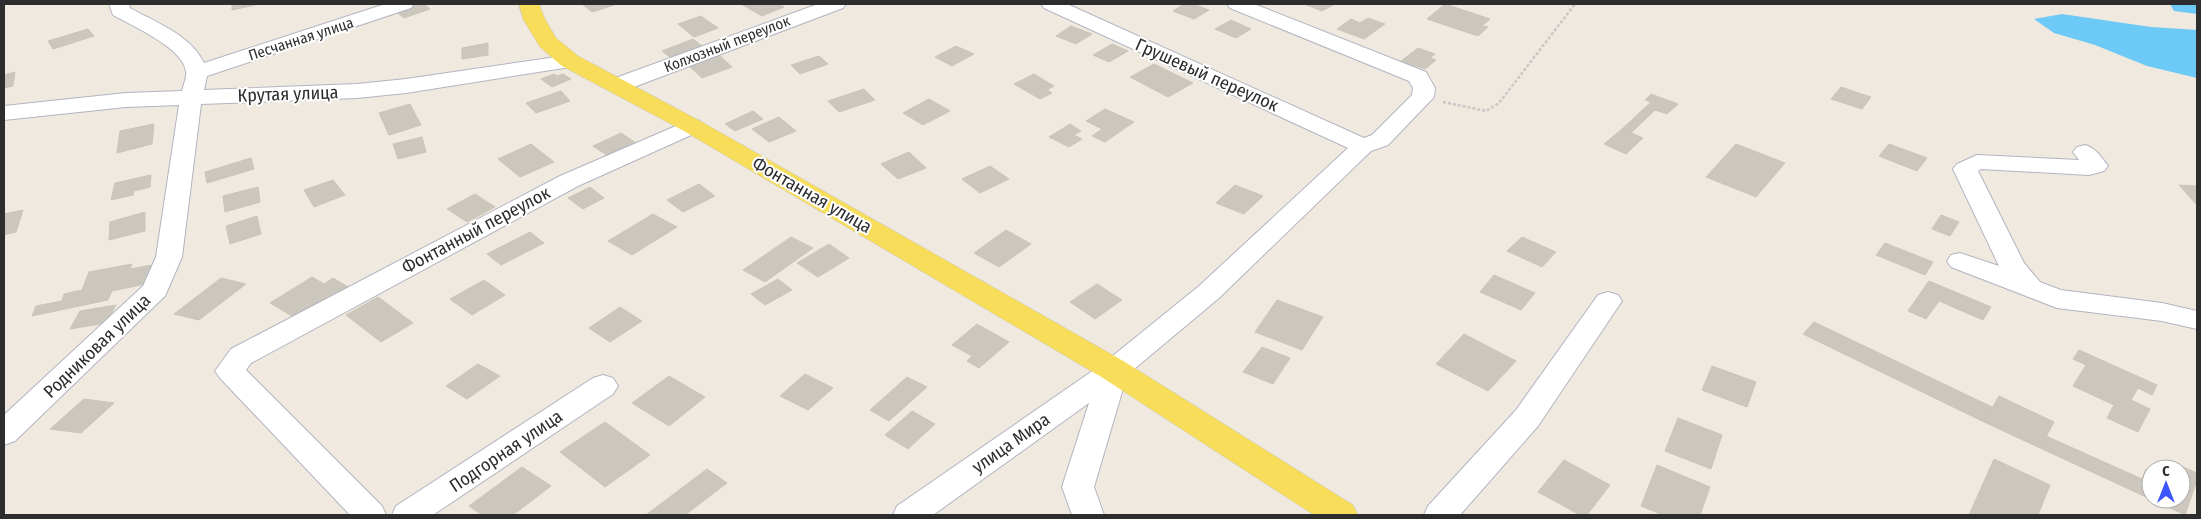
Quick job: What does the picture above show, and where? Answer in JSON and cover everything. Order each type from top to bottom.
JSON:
[{"type":"main road","name":"Фонтанная улица","points":[[529,4],[534,19],[548,42],[570,61],[692,126],[1114,370],[1341,515]]},
{"type":"street","points":[[119,4],[120,11],[162,33],[190,56],[197,72],[191,98]]},
{"type":"street","name":"Песчанная улица","points":[[197,72],[313,36],[404,4]]},
{"type":"street","name":"Колхозный переулок","points":[[618,85],[836,4]]},
{"type":"street","name":"Грушевый переулок","points":[[1051,4],[1363,146]]},
{"type":"street","points":[[1237,4],[1418,77],[1424,88],[1423,97]]},
{"type":"street","name":"Крутая улица","points":[[4,113],[126,100],[357,91],[570,61]]},
{"type":"street","name":"улица Мира","points":[[912,514],[1114,370],[1209,292],[1363,146],[1380,140],[1423,97]]},
{"type":"street","name":"Родниковая улица","points":[[4,433],[155,290],[169,257],[191,98]]},
{"type":"street","name":"Фонтанный переулок","points":[[370,515],[230,371],[241,356],[569,181],[692,126]]},
{"type":"street","points":[[2030,288],[2013,267],[1965,169],[1977,162],[2089,168],[2096,166],[2085,152]]},
{"type":"street","points":[[1960,261],[2057,299],[2162,312],[2197,320]]},
{"type":"street","points":[[1440,515],[1527,418],[1608,301]]},
{"type":"street","points":[[1088,515],[1078,487],[1114,370]]},
{"type":"street","name":"Подгорная улица","points":[[408,515],[603,386]]},
{"type":"path","points":[[1423,97],[1486,111],[1499,103],[1575,4]]},
{"type":"water","points":[[2062,14],[2151,27],[2197,30],[2197,78],[2147,66],[2095,45],[2054,33],[2034,19]]},
{"type":"building","points":[[232,4],[260,4],[232,10]]},
{"type":"building","points":[[412,4],[424,4],[430,9],[404,18],[394,10]]},
{"type":"building","points":[[582,4],[617,4],[592,12]]},
{"type":"building","points":[[741,4],[778,4],[784,7],[762,16]]},
{"type":"building","points":[[1184,4],[1193,4],[1209,10],[1194,19],[1173,11]]},
{"type":"building","points":[[1304,4],[1335,4],[1322,11]]},
{"type":"building","points":[[1445,4],[1490,19],[1482,26],[1488,27],[1478,36],[1427,19]]},
{"type":"building","points":[[701,16],[718,28],[694,37],[678,24]]},
{"type":"building","points":[[1368,18],[1385,24],[1364,39],[1337,29],[1351,19],[1360,23]]},
{"type":"building","points":[[1231,20],[1251,29],[1236,38],[1215,29]]},
{"type":"building","points":[[1071,26],[1092,34],[1076,44],[1056,36]]},
{"type":"building","points":[[88,29],[94,36],[53,49],[48,41]]},
{"type":"building","points":[[693,39],[702,46],[671,58],[662,51]]},
{"type":"building","points":[[488,43],[488,55],[462,59],[462,48]]},
{"type":"building","points":[[1112,44],[1128,51],[1109,62],[1093,55]]},
{"type":"building","points":[[956,46],[974,54],[952,66],[935,57]]},
{"type":"building","points":[[1418,48],[1435,54],[1430,58],[1436,60],[1425,69],[1401,61]]},
{"type":"building","points":[[718,54],[732,67],[702,78],[688,65]]},
{"type":"building","points":[[819,56],[828,64],[800,74],[791,65]]},
{"type":"building","points":[[1154,64],[1193,83],[1168,97],[1130,77]]},
{"type":"building","points":[[15,72],[13,86],[4,88],[4,75]]},
{"type":"building","points":[[554,74],[557,76],[563,74],[571,79],[552,87],[541,79]]},
{"type":"building","points":[[1034,74],[1054,86],[1047,90],[1052,93],[1040,99],[1014,84]]},
{"type":"building","points":[[1841,87],[1871,97],[1862,109],[1831,99]]},
{"type":"building","points":[[864,89],[875,100],[839,112],[828,101]]},
{"type":"building","points":[[561,91],[570,101],[536,113],[526,103]]},
{"type":"building","points":[[1651,94],[1678,104],[1667,114],[1655,110],[1631,133],[1622,129],[1651,102],[1645,100]]},
{"type":"building","points":[[929,99],[950,111],[923,125],[903,113]]},
{"type":"building","points":[[410,104],[421,125],[389,135],[379,113]]},
{"type":"building","points":[[1105,109],[1134,122],[1105,142],[1092,136],[1102,129],[1086,121]]},
{"type":"building","points":[[753,111],[763,119],[735,131],[725,124]]},
{"type":"building","points":[[779,117],[796,131],[769,142],[752,129]]},
{"type":"building","points":[[154,124],[152,144],[117,153],[120,131]]},
{"type":"building","points":[[1070,124],[1081,131],[1074,135],[1082,139],[1069,147],[1049,137]]},
{"type":"building","points":[[1622,129],[1643,138],[1626,154],[1604,144]]},
{"type":"building","points":[[621,133],[639,145],[611,158],[593,146]]},
{"type":"building","points":[[422,137],[426,152],[398,159],[393,144]]},
{"type":"building","points":[[531,144],[554,162],[520,177],[498,159]]},
{"type":"building","points":[[1736,144],[1785,163],[1756,197],[1706,177]]},
{"type":"building","points":[[1889,144],[1927,158],[1917,171],[1879,156]]},
{"type":"building","points":[[909,152],[926,168],[898,179],[881,164]]},
{"type":"building","points":[[251,158],[254,169],[207,183],[205,172]]},
{"type":"building","points":[[990,166],[1009,179],[980,193],[962,179]]},
{"type":"building","points":[[151,175],[150,187],[134,191],[133,195],[111,200],[115,183]]},
{"type":"building","points":[[333,180],[345,195],[314,207],[304,190]]},
{"type":"building","points":[[699,184],[715,196],[683,212],[667,200]]},
{"type":"building","points":[[1235,185],[1263,196],[1244,214],[1216,203]]},
{"type":"building","points":[[2179,185],[2197,186],[2197,204],[2196,204]]},
{"type":"building","points":[[258,187],[260,202],[225,212],[223,196]]},
{"type":"building","points":[[590,187],[604,198],[583,209],[568,198]]},
{"type":"building","points":[[475,194],[495,207],[467,222],[447,209]]},
{"type":"building","points":[[23,210],[16,232],[4,235],[4,214]]},
{"type":"building","points":[[145,212],[145,231],[109,240],[110,222]]},
{"type":"building","points":[[653,214],[677,227],[632,255],[608,241]]},
{"type":"building","points":[[1941,215],[1959,222],[1950,236],[1932,229]]},
{"type":"building","points":[[257,216],[261,234],[230,244],[226,226]]},
{"type":"building","points":[[1006,230],[1031,244],[999,267],[974,253]]},
{"type":"building","points":[[530,232],[544,243],[501,265],[487,254]]},
{"type":"building","points":[[791,237],[813,248],[765,282],[743,270]]},
{"type":"building","points":[[1522,237],[1556,252],[1542,267],[1507,251]]},
{"type":"building","points":[[1885,243],[1933,262],[1925,275],[1876,255]]},
{"type":"building","points":[[829,244],[849,258],[818,277],[797,263]]},
{"type":"building","points":[[132,264],[130,269],[152,265],[145,284],[112,291],[108,300],[32,316],[36,306],[62,301],[64,294],[82,290],[89,272]]},
{"type":"building","points":[[1494,275],[1535,293],[1521,310],[1480,292]]},
{"type":"building","points":[[312,277],[324,284],[333,278],[348,287],[297,319],[270,303]]},
{"type":"building","points":[[221,278],[246,284],[199,320],[174,314]]},
{"type":"building","points":[[778,279],[792,290],[765,305],[751,294]]},
{"type":"building","points":[[484,280],[505,295],[472,315],[450,299]]},
{"type":"building","points":[[1929,281],[1991,307],[1983,320],[1939,301],[1926,319],[1908,311]]},
{"type":"building","points":[[1097,284],[1122,300],[1095,319],[1070,302]]},
{"type":"building","points":[[378,297],[413,323],[381,342],[346,315]]},
{"type":"building","points":[[1277,300],[1323,317],[1302,350],[1255,332]]},
{"type":"building","points":[[116,305],[106,323],[70,329],[80,311]]},
{"type":"building","points":[[620,307],[642,321],[610,342],[589,328]]},
{"type":"building","points":[[1814,322],[1992,407],[1984,422],[1803,334]]},
{"type":"building","points":[[977,324],[1009,342],[979,368],[967,361],[972,356],[952,345]]},
{"type":"building","points":[[1464,334],[1516,361],[1488,391],[1436,364]]},
{"type":"building","points":[[1262,347],[1290,358],[1273,384],[1243,372]]},
{"type":"building","points":[[2079,350],[2157,385],[2152,395],[2138,388],[2131,400],[2150,409],[2138,432],[2107,418],[2114,405],[2073,386],[2086,365],[2073,359]]},
{"type":"building","points":[[478,364],[500,376],[467,399],[446,386]]},
{"type":"building","points":[[1712,366],[1756,382],[1747,407],[1702,390]]},
{"type":"building","points":[[805,374],[833,388],[808,410],[780,396]]},
{"type":"building","points":[[669,376],[705,397],[669,426],[632,403]]},
{"type":"building","points":[[907,377],[927,387],[889,421],[870,410]]},
{"type":"building","points":[[1999,396],[2054,422],[2040,448],[1984,422]]},
{"type":"building","points":[[84,399],[114,403],[81,433],[50,429]]},
{"type":"building","points":[[912,411],[935,424],[908,449],[885,435]]},
{"type":"building","points":[[1678,418],[1722,435],[1711,469],[1665,451]]},
{"type":"building","points":[[605,422],[650,455],[605,487],[560,452]]},
{"type":"building","points":[[2046,436],[2141,479],[2141,495],[2040,448]]},
{"type":"building","points":[[1994,459],[2050,485],[2038,515],[1969,515]]},
{"type":"building","points":[[1564,460],[1610,485],[1587,515],[1580,515],[1538,492]]},
{"type":"building","points":[[1657,465],[1710,487],[1700,515],[1663,515],[1641,506]]},
{"type":"building","points":[[522,467],[551,486],[513,515],[482,515],[469,506]]},
{"type":"building","points":[[707,469],[727,483],[685,515],[646,515]]},
{"type":"building","points":[[2191,470],[2197,473],[2197,480],[2191,498]]},
{"type":"building","points":[[2172,509],[2187,509],[2185,515]]},
{"type":"waterway","points":[[2185,4],[2197,5]]}]
